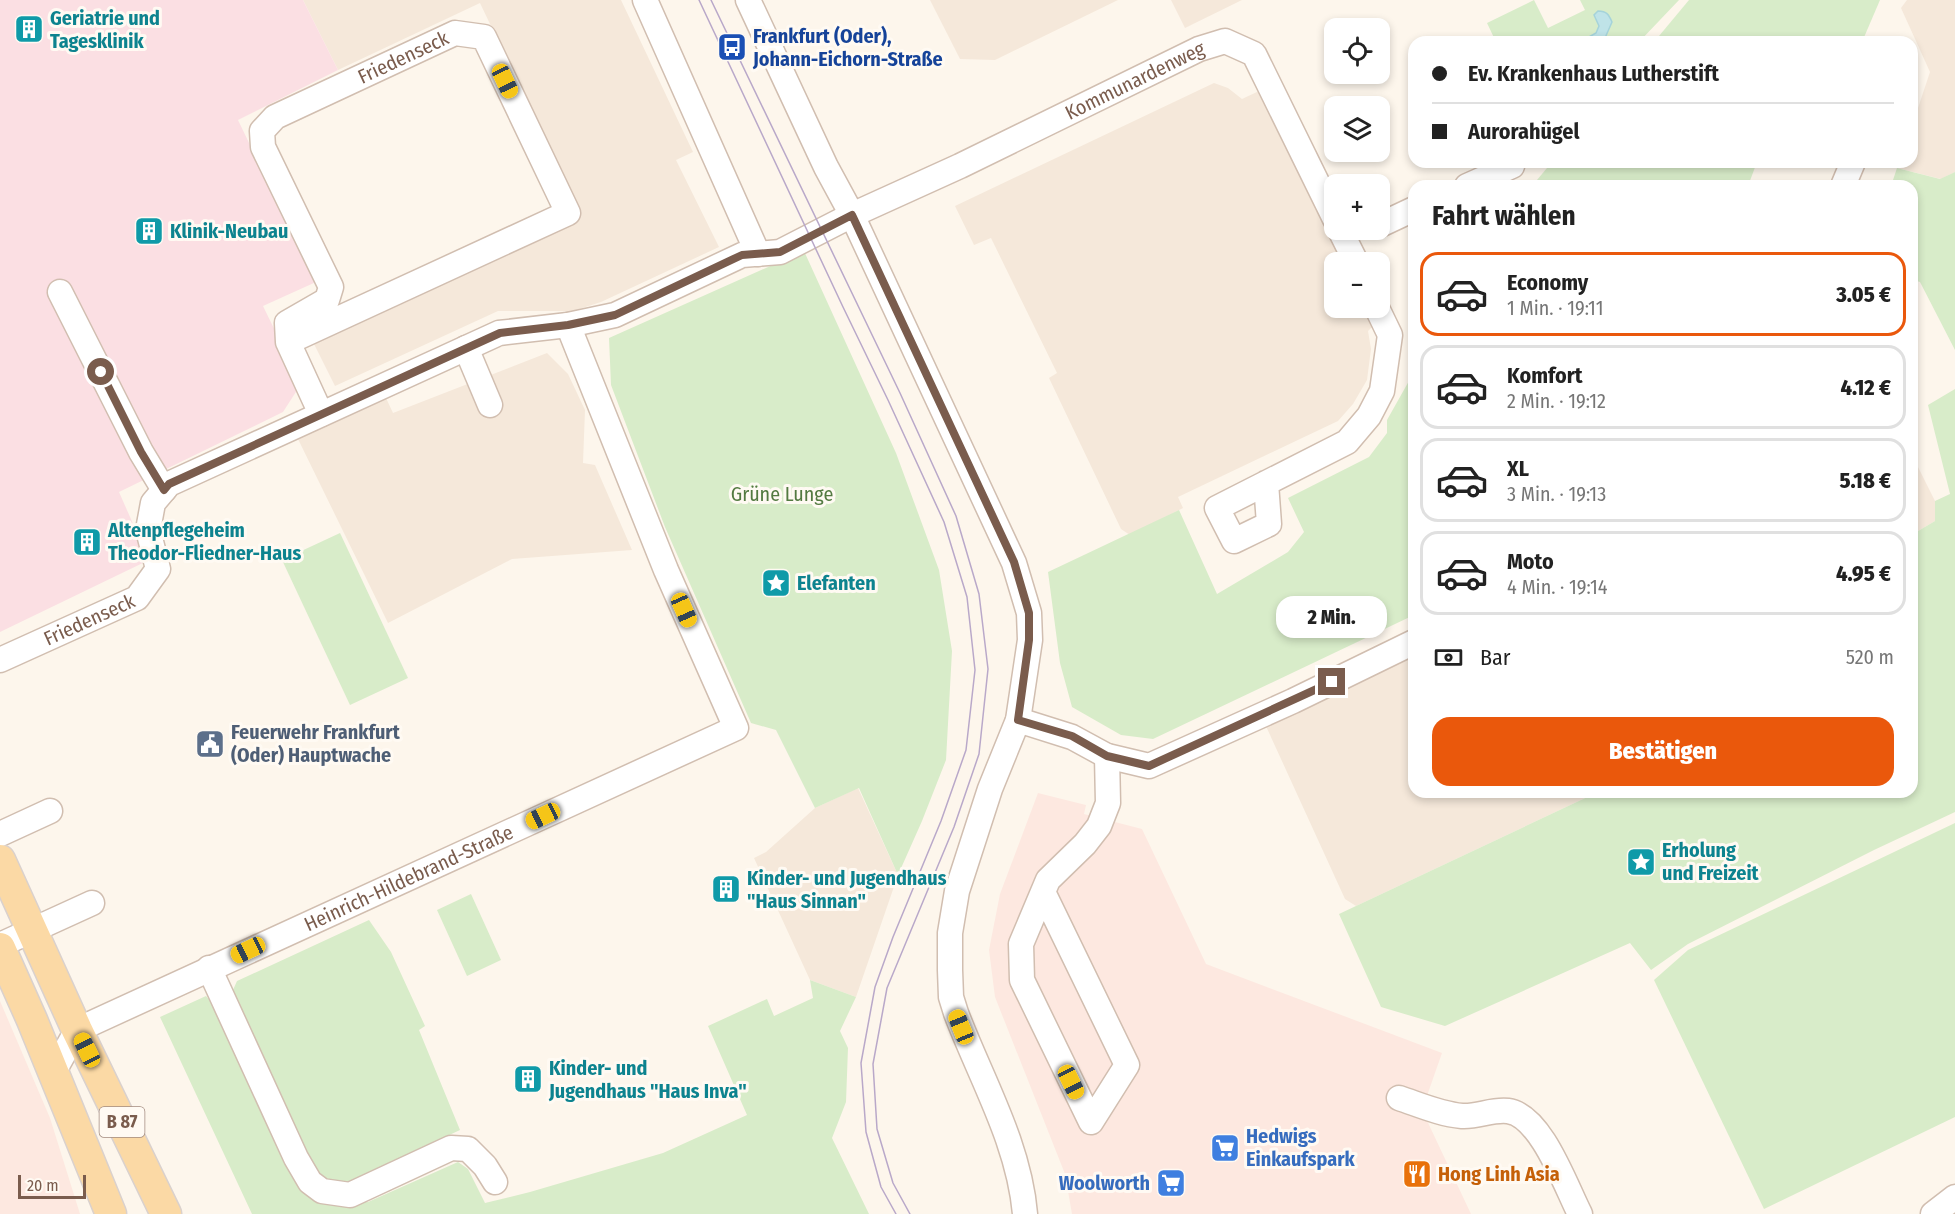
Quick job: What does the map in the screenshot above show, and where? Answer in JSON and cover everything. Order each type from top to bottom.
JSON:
[{"type":"main road","name":"B 87","points":[[0,860],[77,1030],[166,1214]]},
{"type":"main road","name":"B 87","points":[[0,946],[111,1214]]},
{"type":"street","points":[[645,0],[758,254]]},
{"type":"street","points":[[748,0],[826,167],[852,215],[1014,562],[1029,613],[1029,640],[1018,720],[990,789],[957,891],[950,933],[951,997],[1017,1163],[1025,1214]]},
{"type":"street","name":"Friedenseck","points":[[455,33],[484,37],[568,213],[288,342],[286,323],[327,300],[331,287],[263,147],[262,131],[274,117],[455,33]]},
{"type":"street","name":"Kommunardenweg","points":[[852,215],[960,166],[1199,49],[1225,41],[1254,54],[1324,197]]},
{"type":"street","points":[[1480,180],[1508,168]]},
{"type":"street","points":[[1390,220],[1408,212]]},
{"type":"street","points":[[60,292],[141,452],[164,490],[169,484],[500,333],[568,325],[615,315],[742,255],[780,252],[852,215]]},
{"type":"street","points":[[1266,483],[1347,442],[1370,416],[1382,391],[1390,335],[1382,318]]},
{"type":"street","name":"Heinrich-Hildebrand-Straße","points":[[77,1030],[736,728],[666,570],[568,325]]},
{"type":"street","points":[[288,342],[321,414]]},
{"type":"street","points":[[466,348],[490,405]]},
{"type":"street","name":"Friedenseck","points":[[0,660],[137,598],[158,569],[148,530],[153,503],[164,490]]},
{"type":"street","points":[[1018,720],[1072,736],[1107,756],[1149,766],[1272,711],[1408,645]]},
{"type":"street","points":[[1043,892],[1127,1065],[1091,1122],[1022,980],[1021,944],[1048,880],[1085,844],[1099,826],[1108,803],[1107,756]]},
{"type":"street","points":[[0,834],[50,811]]},
{"type":"street","points":[[0,946],[92,903]]},
{"type":"street","points":[[209,968],[296,1158],[310,1182],[316,1187],[322,1191],[350,1195],[452,1148],[468,1149],[485,1166],[495,1182]]},
{"type":"street","points":[[53,1073],[77,1030]]},
{"type":"street","points":[[1400,1098],[1436,1111],[1462,1116],[1494,1111],[1510,1111],[1521,1116],[1541,1136],[1580,1214]]},
{"type":"street","points":[[1933,1214],[1955,1197]]},
{"type":"shaded area","points":[[0,0],[303,0],[338,70],[238,120],[316,282],[263,306],[301,384],[283,412],[119,492],[149,560],[0,632]]},
{"type":"shaded area","points":[[303,0],[621,0],[693,152],[676,160],[719,247],[601,302],[573,311],[498,311],[335,386],[312,340],[581,215],[480,3],[338,70]]},
{"type":"shaded area","points":[[930,0],[1118,0],[995,60],[960,59]]},
{"type":"shaded area","points":[[1171,0],[1242,0],[1185,28]]},
{"type":"shaded area","points":[[1907,0],[1955,0],[1955,172],[1941,179],[1897,168],[1918,168],[1918,108],[1930,72],[1918,46],[1918,36],[1914,36],[1901,8]]},
{"type":"shaded area","points":[[1214,83],[1228,88],[1242,99],[1259,91],[1324,223],[1324,240],[1332,240],[1338,252],[1324,252],[1324,318],[1369,318],[1373,326],[1368,331],[1371,349],[1367,380],[1353,404],[1338,421],[1178,497],[1183,508],[1130,535],[1121,529],[1049,378],[1057,373],[991,238],[974,245],[955,206]]},
{"type":"shaded area","points":[[547,353],[568,374],[585,410],[583,463],[595,465],[632,550],[512,559],[388,623],[298,439],[386,398],[393,413]]},
{"type":"shaded area","points":[[1918,467],[1935,501],[1935,521],[1918,531]]},
{"type":"shaded area","points":[[1408,657],[1408,798],[1585,798],[1356,906],[1345,899],[1265,724]]},
{"type":"shaded area","points":[[858,788],[898,875],[856,997],[810,980],[754,858],[766,852],[815,808]]},
{"type":"shaded area","points":[[1038,793],[1086,805],[1084,814],[1142,829],[1206,964],[1442,1053],[1422,1110],[1471,1214],[1072,1214],[1065,1174],[995,997],[989,950],[1000,894]]},
{"type":"shaded area","points":[[0,1001],[50,1118],[80,1214],[0,1214]]},
{"type":"green space","points":[[1534,0],[1548,28],[1585,10],[1580,0],[1679,0],[1645,36],[1493,36],[1487,23]]},
{"type":"green space","points":[[1689,0],[1880,0],[1865,36],[1659,36]]},
{"type":"green space","points":[[1547,168],[1755,168],[1750,180],[1537,180]]},
{"type":"green space","points":[[1897,168],[1940,179],[1955,172],[1955,350],[1918,281],[1918,180],[1893,180]]},
{"type":"green space","name":"Grüne Lunge","points":[[804,251],[896,453],[939,570],[952,651],[946,760],[898,875],[859,788],[815,808],[776,730],[751,723],[665,527],[611,385],[609,338]]},
{"type":"green space","points":[[1408,383],[1408,618],[1153,739],[1121,735],[1072,707],[1060,663],[1048,572],[1179,510],[1217,594],[1288,552],[1304,532],[1288,498],[1369,457],[1387,433],[1387,420]]},
{"type":"green space","points":[[1955,389],[1955,812],[1874,850],[1688,944],[1651,970],[1630,943],[1445,1026],[1381,1007],[1339,914],[1585,798],[1918,798],[1918,531],[1935,521],[1935,501],[1950,494],[1928,405]]},
{"type":"green space","points":[[340,533],[408,678],[350,705],[282,560]]},
{"type":"green space","points":[[1955,823],[1955,1117],[1764,1209],[1654,980],[1688,950]]},
{"type":"green space","points":[[471,894],[501,960],[467,976],[437,910]]},
{"type":"green space","points":[[369,920],[391,952],[425,1026],[419,1030],[460,1130],[349,1182],[331,1184],[313,1173],[233,990],[237,981]]},
{"type":"green space","points":[[810,980],[856,997],[840,1031],[848,1048],[846,1102],[832,1138],[869,1214],[252,1214],[160,1017],[206,996],[214,1005],[318,1200],[368,1202],[458,1162],[468,1169],[485,1203],[663,1153],[747,1115],[708,1026],[767,999],[774,1016],[813,998]]},
{"type":"water","points":[[1598,11],[1610,17],[1612,22],[1606,36],[1591,36],[1596,33],[1599,26],[1594,15]]},
{"type":"tram line","points":[[699,0],[944,522],[967,597],[975,670],[966,750],[941,821],[875,987],[861,1063],[866,1132],[881,1187],[896,1214]]},
{"type":"tram line","points":[[711,0],[900,393],[956,516],[979,594],[988,669],[979,754],[954,827],[887,988],[873,1064],[877,1129],[893,1183],[910,1214]]},
{"type":"place","name":"Geriatrie und Tagesklinik","points":[[29,29]]},
{"type":"place","name":"Frankfurt (Oder), Johann-Eichorn-Straße","points":[[732,47]]},
{"type":"place","name":"Klinik-Neubau","points":[[149,231]]},
{"type":"place","name":"Altenpflegeheim Theodor-Fliedner-Haus","points":[[87,542]]},
{"type":"place","name":"Elefanten","points":[[776,583]]},
{"type":"place","name":"Feuerwehr Frankfurt (Oder) Hauptwache","points":[[210,744]]},
{"type":"place","name":"Erholung und Freizeit","points":[[1641,862]]},
{"type":"place","name":"Kinder- und Jugendhaus \"Haus Sinnan\"","points":[[726,889]]},
{"type":"place","name":"Kinder- und Jugendhaus \"Haus Inva\"","points":[[528,1079]]},
{"type":"place","name":"Hedwigs Einkaufspark","points":[[1225,1148]]},
{"type":"place","name":"Hong Linh Asia","points":[[1417,1174]]},
{"type":"place","name":"Woolworth","points":[[1171,1183]]},
{"type":"route","points":[[101,372],[141,452],[164,490],[169,484],[500,333],[568,325],[615,315],[742,255],[780,252],[852,215],[1014,562],[1029,613],[1029,640],[1018,720],[1072,736],[1107,756],[1149,766],[1332,682]]}]
